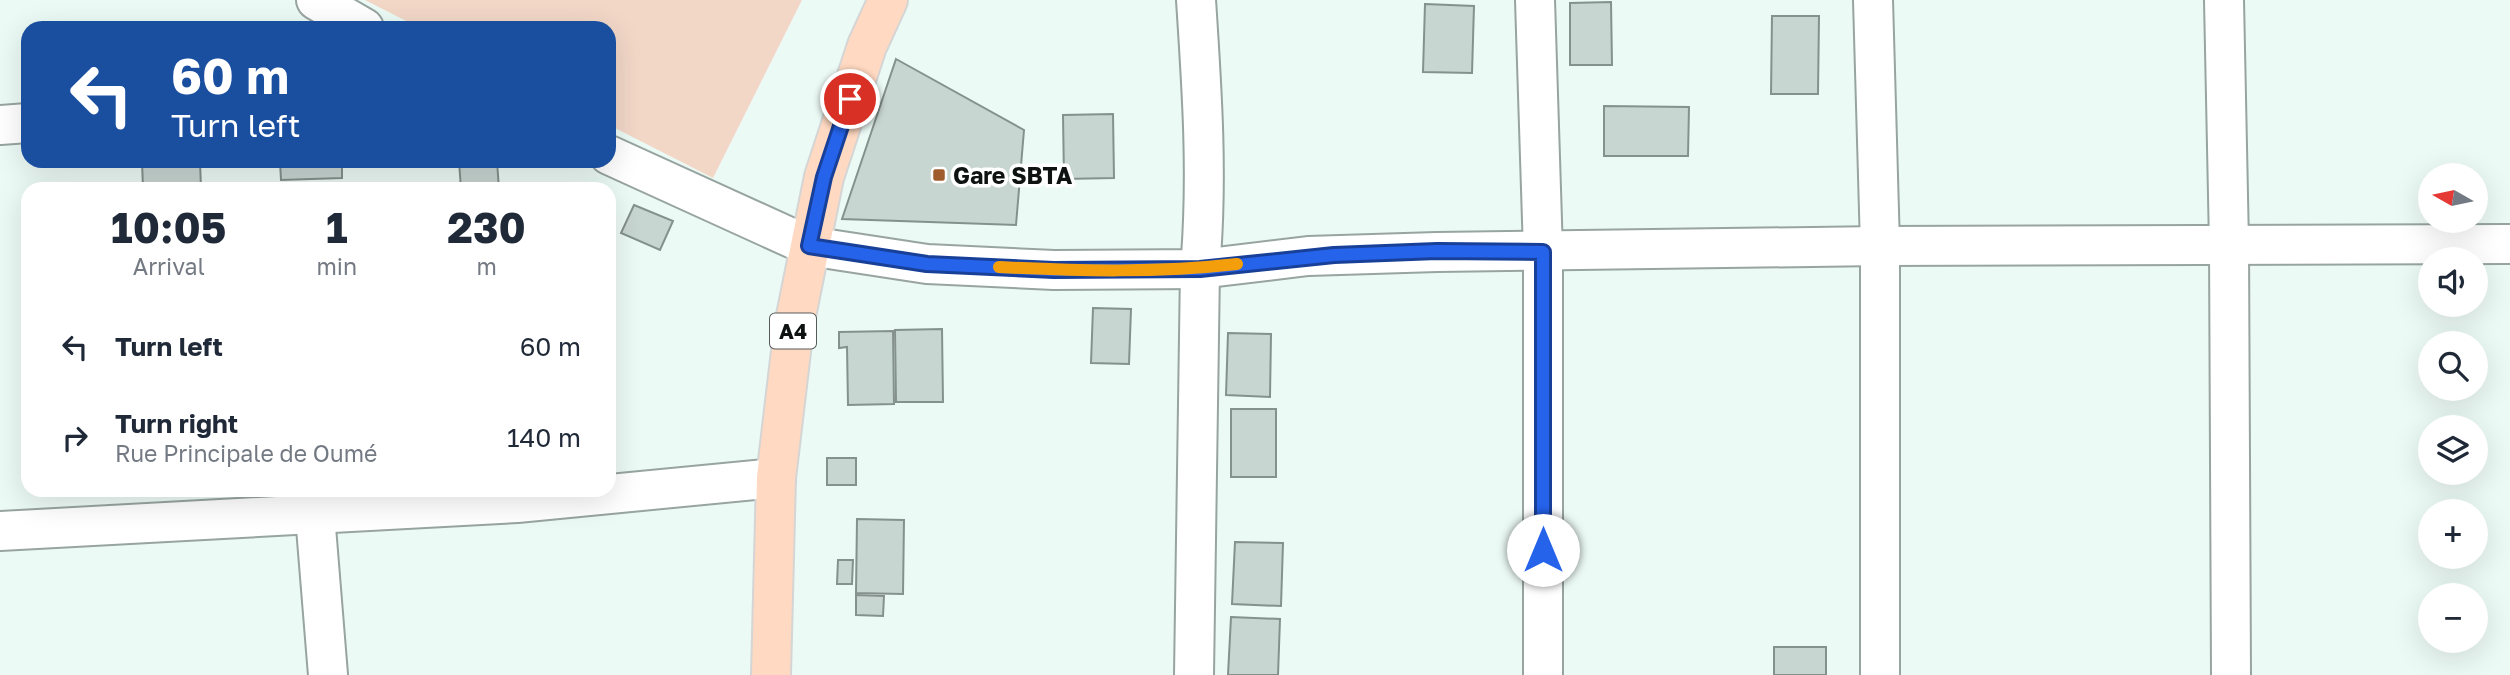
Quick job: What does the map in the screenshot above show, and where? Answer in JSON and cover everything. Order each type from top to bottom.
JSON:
[{"type":"main road","name":"A4","points":[[771,675],[776,478],[794,326],[824,177],[867,46],[888,0]]},
{"type":"street","points":[[316,0],[352,21]]},
{"type":"street","points":[[1194,675],[1200,269],[1204,226],[1204,165],[1196,0]]},
{"type":"street","points":[[1535,0],[1543,252],[1544,675]]},
{"type":"street","points":[[1873,0],[1880,246],[1880,675]]},
{"type":"street","points":[[2224,0],[2229,244],[2231,675]]},
{"type":"street","points":[[0,125],[21,124]]},
{"type":"street","points":[[616,158],[809,246],[927,264],[1054,270],[1200,269],[1308,256],[1437,251],[1543,252],[1880,246],[2510,244]]},
{"type":"street","points":[[616,493],[776,478]]},
{"type":"street","points":[[0,531],[315,515],[579,497]]},
{"type":"street","points":[[315,515],[328,675]]},
{"type":"shaded area","points":[[365,0],[802,0],[713,178],[616,129],[616,21],[406,21]]},
{"type":"building","points":[[1611,2],[1612,65],[1570,65],[1570,3]]},
{"type":"building","points":[[1425,4],[1474,6],[1472,73],[1423,72]]},
{"type":"building","points":[[1772,16],[1819,16],[1818,94],[1771,94]]},
{"type":"building","name":"Gare SBTA","points":[[896,59],[1024,130],[1016,225],[842,219]]},
{"type":"building","points":[[1604,106],[1689,107],[1688,156],[1604,156]]},
{"type":"building","points":[[1113,114],[1114,178],[1064,179],[1063,115]]},
{"type":"building","points":[[142,168],[200,168],[201,182],[143,182]]},
{"type":"building","points":[[280,168],[342,168],[342,178],[281,180]]},
{"type":"building","points":[[460,168],[498,168],[498,182],[460,182]]},
{"type":"building","points":[[634,205],[673,221],[660,250],[621,233]]},
{"type":"building","points":[[1093,308],[1131,309],[1129,364],[1091,363]]},
{"type":"building","points":[[942,329],[943,402],[896,402],[895,330]]},
{"type":"building","points":[[893,331],[894,404],[848,405],[847,347],[839,348],[839,332]]},
{"type":"building","points":[[1228,333],[1271,334],[1270,397],[1226,395]]},
{"type":"building","points":[[1231,409],[1276,409],[1276,477],[1231,477]]},
{"type":"building","points":[[827,458],[856,458],[856,485],[827,485]]},
{"type":"building","points":[[857,519],[904,520],[903,594],[856,593]]},
{"type":"building","points":[[1235,542],[1283,543],[1281,606],[1232,604]]},
{"type":"building","points":[[838,560],[853,560],[852,584],[837,584]]},
{"type":"building","points":[[856,595],[884,596],[883,616],[856,615]]},
{"type":"building","points":[[1231,617],[1280,619],[1278,675],[1228,675]]},
{"type":"building","points":[[1774,647],[1826,647],[1826,675],[1774,675]]},
{"type":"slow traffic","points":[[999,267],[1054,270],[1200,269],[1237,264]]},
{"type":"place","name":"Gare SBTA","points":[[939,175]]},
{"type":"route","points":[[850,99],[824,177],[809,246],[927,264],[1054,270],[1200,269],[1308,256],[1437,251],[1543,252],[1543,550]]}]
